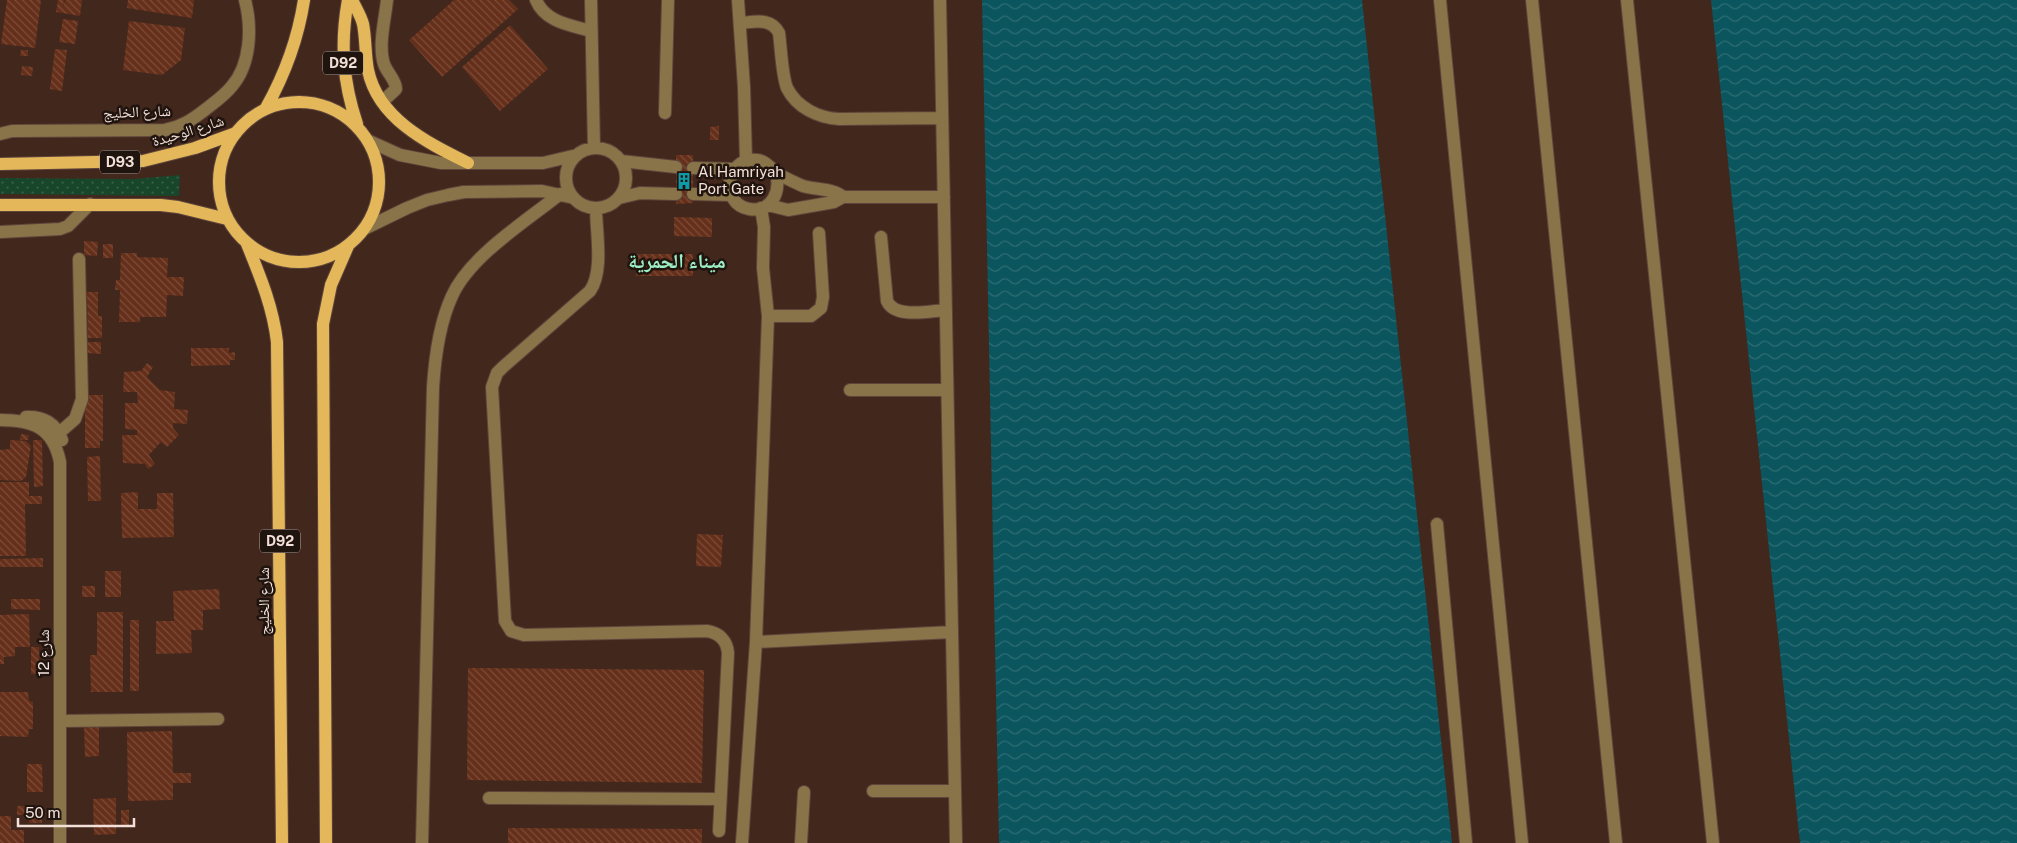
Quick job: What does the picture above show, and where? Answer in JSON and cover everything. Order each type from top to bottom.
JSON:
[{"type":"main road","points":[[266,108],[281,81],[293,52],[304,0]]},
{"type":"main road","points":[[350,0],[363,26],[368,72],[382,102],[401,124],[468,163]]},
{"type":"main road","name":"D92","points":[[350,0],[344,22],[344,65],[349,100],[357,124]]},
{"type":"main road","points":[[290,102],[314,103],[336,111],[357,124],[369,141],[377,162],[379,186],[375,208],[364,229],[348,246],[335,254],[320,260],[305,262],[289,262],[274,259],[260,253],[247,244],[227,219],[219,194],[220,168],[226,149],[245,123],[266,108],[290,102]]},
{"type":"main road","name":"شارع الوحيدة","points":[[0,164],[143,161],[194,148],[236,133]]},
{"type":"main road","points":[[0,205],[90,204],[178,206],[227,219]]},
{"type":"main road","name":"شارع الخليج","points":[[247,244],[265,288],[277,342],[282,843]]},
{"type":"main road","points":[[326,843],[322,331],[331,284],[348,246]]},
{"type":"street","name":"شارع الخليج","points":[[0,134],[12,131],[164,130],[186,124],[224,94],[238,78],[243,67],[247,47],[249,18],[245,0]]},
{"type":"street","points":[[382,102],[396,89],[395,83],[386,71],[382,56],[387,0]]},
{"type":"street","points":[[536,0],[546,14],[556,21],[591,32]]},
{"type":"street","points":[[591,0],[594,148]]},
{"type":"street","points":[[665,112],[668,0]]},
{"type":"street","points":[[738,0],[744,87],[746,161]]},
{"type":"street","points":[[940,0],[956,843]]},
{"type":"street","points":[[1440,0],[1522,843]]},
{"type":"street","points":[[1532,0],[1616,843]]},
{"type":"street","points":[[1627,0],[1713,843]]},
{"type":"street","points":[[740,23],[767,22],[777,29],[787,87],[800,104],[818,115],[828,119],[942,118]]},
{"type":"street","points":[[369,141],[400,155],[440,163],[543,163],[577,155]]},
{"type":"street","points":[[619,198],[623,191],[626,176],[621,161],[609,151],[594,148],[585,150],[577,155],[572,161],[566,176],[567,184],[574,198],[580,204],[596,208],[604,207],[619,198],[640,193],[676,194]]},
{"type":"street","points":[[621,161],[676,168]]},
{"type":"street","points":[[843,197],[838,193],[798,184],[762,161],[746,161],[735,169],[729,182],[731,195],[738,204],[749,209],[764,207],[788,210],[834,202],[843,197],[944,197]]},
{"type":"street","points":[[693,168],[735,169]]},
{"type":"street","points":[[742,843],[756,642],[768,316],[764,268],[764,207],[777,194],[778,187],[775,171]]},
{"type":"street","points":[[364,229],[427,200],[464,192],[542,191],[574,198]]},
{"type":"street","points":[[422,843],[433,387],[440,335],[452,296],[474,265],[496,244],[560,194]]},
{"type":"street","points":[[693,194],[731,195]]},
{"type":"street","points":[[0,232],[60,229],[68,226],[90,204]]},
{"type":"street","points":[[596,208],[598,270],[594,285],[590,291],[497,373],[492,387],[505,621],[511,630],[524,635],[707,631],[719,635],[726,642],[728,653],[719,831]]},
{"type":"street","points":[[768,316],[811,316],[821,308],[823,297],[819,233]]},
{"type":"street","points":[[881,236],[889,305],[900,312],[946,310]]},
{"type":"street","points":[[0,420],[18,420],[33,416],[55,426],[59,432],[75,419],[82,399],[80,259]]},
{"type":"street","points":[[850,390],[947,390]]},
{"type":"street","name":"شارع 12","points":[[18,420],[29,422],[47,433],[58,452],[60,462]]},
{"type":"street","name":"شارع 12","points":[[59,432],[63,447],[60,462],[60,843]]},
{"type":"street","points":[[1437,524],[1466,843]]},
{"type":"street","points":[[756,642],[952,632]]},
{"type":"street","points":[[60,722],[218,719]]},
{"type":"street","points":[[873,791],[955,791]]},
{"type":"street","points":[[801,843],[804,792]]},
{"type":"street","points":[[489,798],[720,799]]},
{"type":"green space","points":[[180,175],[179,196],[0,194],[0,178],[134,179]]},
{"type":"water","points":[[982,0],[1362,0],[1452,843],[999,843]]},
{"type":"water","points":[[1711,0],[2017,0],[2017,843],[1800,843]]},
{"type":"building","points":[[7,0],[41,0],[35,48],[1,44]]},
{"type":"building","points":[[58,0],[64,0],[63,9],[65,0],[82,0],[80,16],[56,12]]},
{"type":"building","points":[[128,0],[194,0],[192,18],[127,8]]},
{"type":"building","points":[[454,0],[509,0],[518,9],[442,77],[409,40]]},
{"type":"building","points":[[63,19],[78,21],[75,44],[59,42]]},
{"type":"building","points":[[129,21],[185,28],[181,60],[162,75],[123,70]]},
{"type":"building","points":[[510,25],[548,69],[500,111],[462,67]]},
{"type":"building","points":[[55,49],[67,50],[62,91],[50,89]]},
{"type":"building","points":[[21,50],[28,50],[28,56],[20,56]]},
{"type":"building","points":[[22,66],[33,67],[32,76],[21,75]]},
{"type":"building","points":[[719,126],[719,140],[710,140],[710,127]]},
{"type":"building","name":"Al Hamriyah Port Gate","points":[[676,155],[693,155],[693,203],[676,204]]},
{"type":"building","points":[[674,217],[712,218],[712,237],[674,236]]},
{"type":"building","points":[[84,241],[98,242],[97,256],[84,255]]},
{"type":"building","points":[[103,244],[113,244],[113,258],[103,258]]},
{"type":"building","points":[[121,253],[137,253],[137,257],[168,258],[167,277],[184,277],[183,296],[167,295],[166,317],[140,317],[140,322],[119,322],[120,290],[115,290],[116,280],[120,280]]},
{"type":"building","points":[[636,254],[693,254],[693,276],[636,276]]},
{"type":"building","points":[[87,292],[98,292],[98,316],[102,316],[102,338],[88,338]]},
{"type":"building","points":[[87,342],[101,342],[101,354],[87,353]]},
{"type":"building","points":[[191,348],[229,348],[229,353],[235,352],[235,360],[230,360],[230,365],[191,366]]},
{"type":"building","points":[[147,363],[153,367],[147,377],[160,390],[175,392],[174,409],[188,410],[187,424],[173,423],[173,428],[179,435],[167,447],[161,442],[149,455],[155,464],[148,469],[145,464],[123,463],[122,435],[137,435],[137,430],[125,429],[125,403],[138,403],[137,392],[123,392],[124,372],[141,371]]},
{"type":"building","points":[[85,395],[103,395],[103,441],[100,441],[100,448],[85,448]]},
{"type":"building","points":[[21,434],[29,435],[28,440],[20,440]]},
{"type":"building","points":[[10,440],[26,441],[31,446],[26,477],[21,481],[0,480],[0,450],[10,449]]},
{"type":"building","points":[[33,440],[42,440],[43,486],[34,487]]},
{"type":"building","points":[[100,456],[101,501],[88,501],[87,457]]},
{"type":"building","points":[[0,482],[29,482],[29,496],[42,496],[42,504],[25,504],[26,556],[0,556]]},
{"type":"building","points":[[138,492],[138,509],[157,509],[157,493],[173,493],[174,537],[122,538],[121,493]]},
{"type":"building","points":[[697,534],[723,535],[721,567],[696,566]]},
{"type":"building","points":[[43,558],[43,567],[0,567],[0,559]]},
{"type":"building","points":[[105,571],[121,571],[121,597],[105,597]]},
{"type":"building","points":[[82,586],[95,586],[95,597],[82,597]]},
{"type":"building","points":[[219,589],[220,609],[203,610],[203,630],[191,630],[192,653],[156,654],[156,621],[174,621],[173,591]]},
{"type":"building","points":[[11,599],[40,599],[40,610],[11,609]]},
{"type":"building","points":[[97,612],[123,612],[123,692],[91,692],[90,655],[97,655]]},
{"type":"building","points":[[29,614],[30,647],[15,647],[15,656],[4,657],[4,664],[0,664],[0,615]]},
{"type":"building","points":[[130,620],[139,620],[139,691],[130,691]]},
{"type":"building","points":[[31,647],[39,647],[40,674],[31,674]]},
{"type":"building","points":[[468,668],[704,670],[702,783],[467,780]]},
{"type":"building","points":[[0,692],[28,692],[29,701],[33,702],[33,729],[29,729],[28,737],[0,736]]},
{"type":"building","points":[[84,724],[99,724],[99,756],[85,757]]},
{"type":"building","points":[[172,731],[173,773],[191,773],[191,783],[173,783],[173,800],[128,801],[127,732]]},
{"type":"building","points":[[27,764],[42,764],[43,792],[27,792]]},
{"type":"building","points":[[116,798],[116,834],[94,835],[93,799]]},
{"type":"building","points":[[17,806],[42,806],[42,823],[29,823],[29,815],[17,815]]},
{"type":"building","points":[[121,810],[129,810],[129,826],[121,826]]},
{"type":"building","points":[[0,816],[11,816],[11,830],[24,830],[24,843],[0,843]]},
{"type":"building","points":[[508,828],[702,829],[702,843],[508,843]]},
{"type":"place","name":"Al Hamriyah Port Gate","points":[[684,181]]},
{"type":"district","name":"ميناء الحمرية","points":[[677,261]]}]
